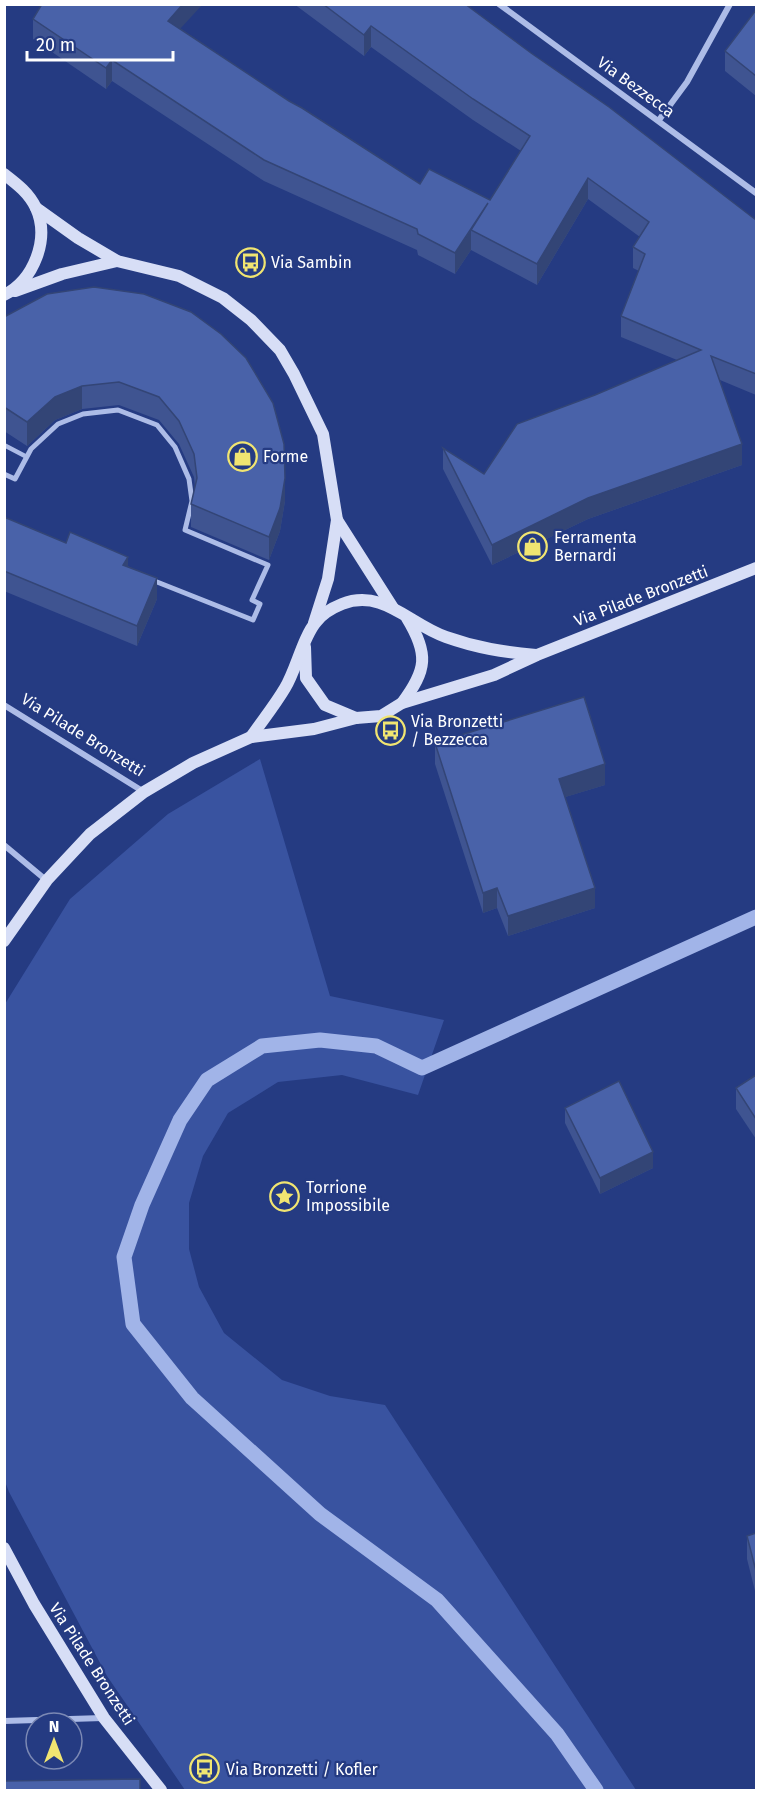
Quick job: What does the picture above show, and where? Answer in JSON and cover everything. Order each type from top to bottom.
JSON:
[{"type":"main road","points":[[4,174],[23,188],[36,208],[41,231],[38,255],[28,276],[8,294]]},
{"type":"main road","points":[[36,208],[78,238],[117,261],[179,276],[223,298],[251,320],[280,350],[323,434],[337,520],[328,579],[314,623],[286,687],[251,737]]},
{"type":"main road","points":[[8,294],[62,274],[117,261]]},
{"type":"main road","points":[[337,520],[393,608]]},
{"type":"main road","name":"Via Pilade Bronzetti","points":[[4,941],[47,880],[90,834],[144,792],[193,763],[251,737],[314,729],[356,718],[381,716],[402,704],[494,675],[537,655],[756,568]]},
{"type":"main road","name":"Via Pilade Bronzetti","points":[[314,623],[330,609],[351,600],[373,600],[393,608],[444,637],[490,651],[537,655]]},
{"type":"main road","name":"Via Pilade Bronzetti","points":[[402,704],[417,684],[423,661],[418,638],[406,617]]},
{"type":"main road","points":[[305,644],[306,678],[325,705],[356,718]]},
{"type":"main road","name":"Via Pilade Bronzetti","points":[[4,1548],[34,1604],[104,1718],[162,1791]]},
{"type":"street","name":"Via Bezzecca","points":[[499,4],[756,193]]},
{"type":"street","points":[[659,120],[687,82],[729,4]]},
{"type":"street","points":[[4,474],[15,479],[32,449],[58,424],[84,414],[118,410],[157,425],[175,447],[189,479],[192,501],[185,530],[268,565],[252,600],[260,604],[253,620],[145,577]]},
{"type":"street","name":"Via Pilade Bronzetti","points":[[4,705],[144,792]]},
{"type":"street","points":[[4,846],[47,880]]},
{"type":"street","points":[[4,1721],[104,1718]]},
{"type":"lane","points":[[4,445],[25,456]]},
{"type":"shaded area","points":[[260,759],[330,996],[444,1020],[418,1095],[342,1075],[278,1082],[228,1113],[203,1156],[189,1203],[189,1249],[199,1287],[224,1333],[282,1380],[330,1396],[385,1405],[636,1790],[185,1790],[107,1676],[4,1479],[5,1004],[70,899],[168,814]]},
{"type":"building","points":[[42,4],[183,4],[168,21],[289,101],[420,184],[429,169],[490,200],[530,136],[473,99],[371,26],[364,35],[323,4],[465,4],[609,107],[756,220],[756,374],[711,356],[742,444],[588,498],[492,545],[443,448],[484,474],[517,424],[595,395],[701,350],[621,316],[645,254],[633,247],[649,222],[588,178],[537,264],[471,230],[488,203],[455,253],[418,234],[417,229],[264,160],[112,60],[106,68],[33,19]]},
{"type":"building","points":[[756,10],[756,76],[725,51]]},
{"type":"building","points":[[94,287],[144,294],[191,312],[221,334],[246,358],[273,403],[284,444],[285,478],[280,508],[269,537],[191,504],[197,478],[194,454],[179,421],[159,397],[119,382],[82,386],[55,397],[27,422],[4,407],[4,317],[47,294]]},
{"type":"building","points":[[4,517],[66,543],[70,532],[128,557],[123,565],[157,578],[137,626],[4,571]]},
{"type":"building","points":[[584,697],[605,764],[559,779],[595,888],[508,916],[497,888],[483,893],[435,743]]},
{"type":"building","points":[[756,1075],[756,1119],[736,1088]]},
{"type":"building","points":[[619,1081],[653,1152],[600,1178],[565,1108]]},
{"type":"building","points":[[756,1533],[756,1571],[747,1536]]},
{"type":"building","points":[[140,1779],[140,1791],[4,1791],[4,1781]]},
{"type":"waterway","points":[[596,1790],[557,1734],[437,1600],[320,1514],[192,1398],[133,1324],[124,1257],[142,1205],[180,1120],[207,1080],[262,1046],[320,1040],[376,1046],[422,1068],[756,917]]},
{"type":"place","name":"Via Sambin","points":[[250,262]]},
{"type":"place","name":"Forme","points":[[242,456]]},
{"type":"place","name":"Ferramenta Bernardi","points":[[533,546]]},
{"type":"place","name":"Via Bronzetti / Bezzecca","points":[[390,730]]},
{"type":"place","name":"Torrione Impossibile","points":[[285,1196]]},
{"type":"place","name":"Via Bronzetti / Kofler","points":[[205,1769]]}]
